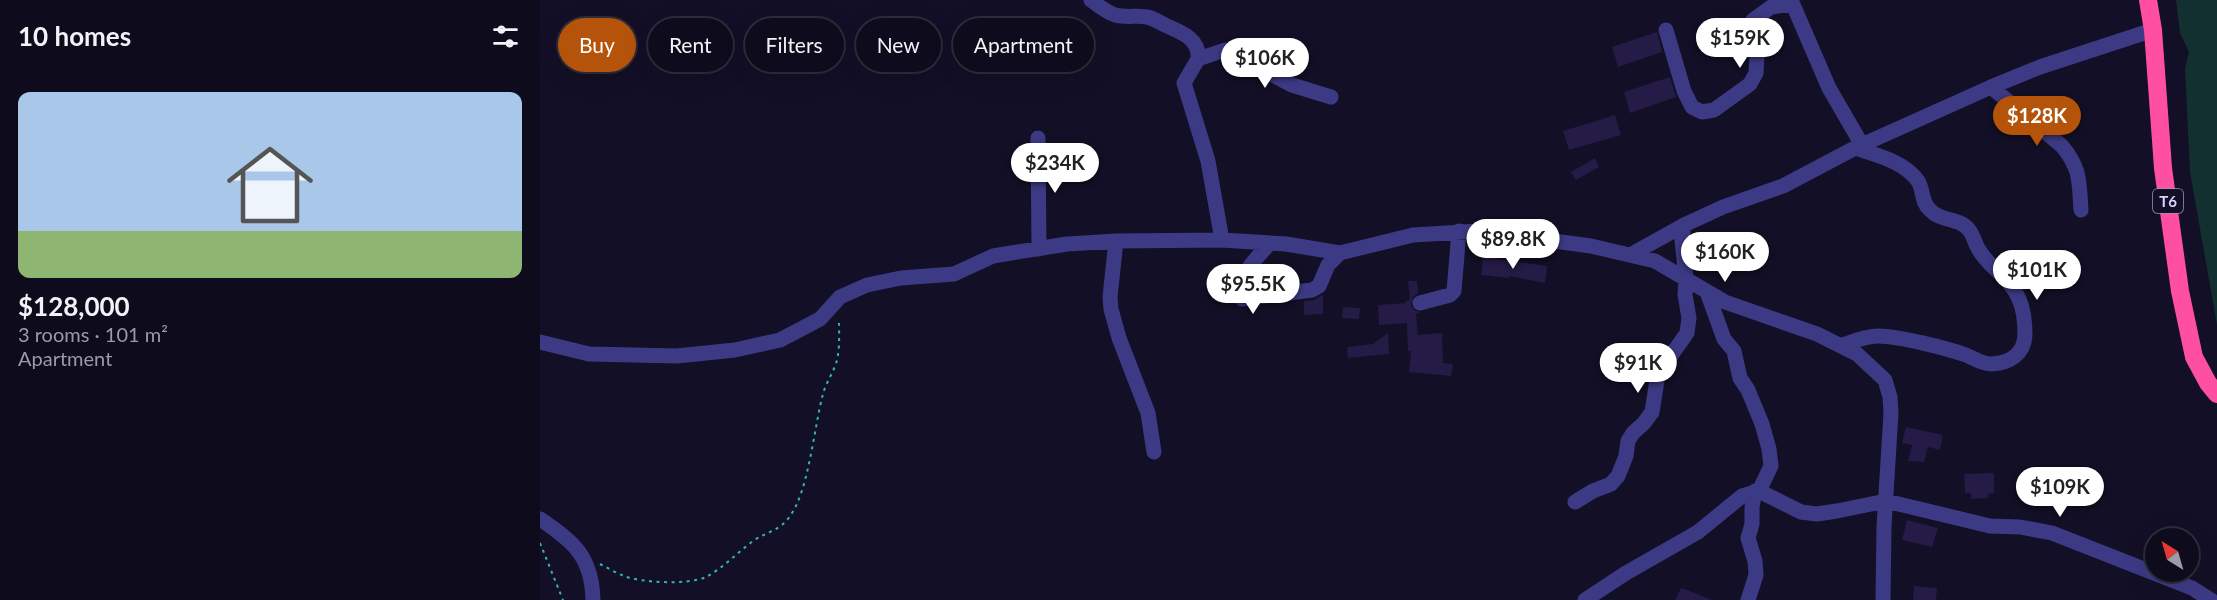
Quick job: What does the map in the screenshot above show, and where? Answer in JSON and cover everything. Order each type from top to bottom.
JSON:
[{"type":"highway","name":"T6","points":[[2148,0],[2153,30],[2163,168],[2180,291],[2194,357],[2208,383],[2217,394]]},
{"type":"street","points":[[1091,0],[1108,12],[1131,18],[1147,17],[1180,31],[1195,45],[1198,59]]},
{"type":"street","points":[[1666,30],[1684,91],[1692,107],[1702,112],[1714,110],[1750,84],[1756,73],[1756,48],[1750,27],[1753,20],[1771,7],[1792,2],[1829,88],[1858,146],[1899,164],[1917,181],[1925,205],[1931,212],[1945,219],[1962,223],[1970,231],[1980,252],[2012,285],[2024,316],[2024,344],[2015,357],[2006,362],[1984,363],[1946,350],[1879,336],[1843,345]]},
{"type":"street","points":[[1632,254],[1684,225],[1723,207],[1783,186],[1858,146],[1991,87],[2040,67],[2153,30]]},
{"type":"street","points":[[1222,240],[1208,161],[1184,83],[1198,59],[1225,50],[1292,85],[1331,97]]},
{"type":"street","points":[[1991,87],[2062,146],[2072,158],[2078,171],[2081,210]]},
{"type":"street","points":[[1038,138],[1039,249]]},
{"type":"street","points":[[1575,502],[1611,484],[1618,476],[1633,433],[1652,412],[1658,374],[1687,333],[1689,318],[1685,295],[1686,278],[1682,240],[1684,225]]},
{"type":"street","points":[[1420,303],[1450,295],[1454,291],[1459,231]]},
{"type":"street","points":[[540,342],[589,354],[608,355],[677,357],[735,350],[780,340],[820,319],[840,297],[867,285],[902,278],[954,274],[993,256],[1116,241],[1222,240],[1270,243],[1340,253],[1413,235],[1459,231],[1504,233],[1632,254],[1655,261],[1725,302],[1817,333],[1843,345],[1857,354],[1885,380],[1890,397],[1891,441],[1884,526],[1883,600]]},
{"type":"street","points":[[1116,241],[1110,297],[1111,309],[1119,338],[1148,413],[1154,452]]},
{"type":"street","points":[[1270,243],[1253,262],[1238,288],[1237,295],[1242,299],[1312,290],[1319,285],[1328,265],[1340,253]]},
{"type":"street","points":[[1707,292],[1724,339],[1734,351],[1740,378],[1748,390],[1762,424],[1769,449],[1771,466],[1757,491],[1752,507],[1752,524],[1748,538],[1755,561],[1756,575],[1748,600]]},
{"type":"street","points":[[1585,600],[1626,573],[1682,543],[1742,496],[1757,491],[1801,512],[1817,514],[1887,501],[1990,526],[2020,527],[2052,533],[2192,588],[2211,600]]},
{"type":"street","points":[[540,519],[573,543],[581,553],[590,573],[593,600]]},
{"type":"path","points":[[581,553],[636,580],[689,582],[704,578],[756,539],[779,529],[797,506],[823,392],[837,360],[840,339],[837,301]]},
{"type":"path","points":[[540,543],[563,600]]},
{"type":"green space","points":[[2176,0],[2217,0],[2217,325],[2190,172],[2185,69],[2189,52],[2180,33]]},
{"type":"building","points":[[1657,32],[1662,52],[1618,67],[1612,47]]},
{"type":"building","points":[[1670,77],[1676,97],[1630,113],[1624,92]]},
{"type":"building","points":[[1615,115],[1621,135],[1569,150],[1563,131]]},
{"type":"building","points":[[1595,158],[1599,167],[1576,180],[1571,172]]},
{"type":"building","points":[[1483,257],[1547,266],[1545,283],[1509,276],[1509,278],[1481,275]]},
{"type":"building","points":[[1408,281],[1417,281],[1418,293],[1413,297],[1411,305],[1414,310],[1420,312],[1416,314],[1418,335],[1442,333],[1443,363],[1453,364],[1451,376],[1409,372],[1411,351],[1408,351],[1407,323],[1379,325],[1378,305],[1406,303],[1410,300]]},
{"type":"building","points":[[1323,295],[1323,314],[1304,315],[1304,301],[1314,300]]},
{"type":"building","points":[[1343,307],[1360,308],[1359,319],[1342,318]]},
{"type":"building","points":[[1388,333],[1389,354],[1348,358],[1347,347],[1373,344]]},
{"type":"building","points":[[1906,427],[1943,435],[1940,450],[1928,447],[1924,462],[1908,461],[1912,445],[1902,443]]},
{"type":"building","points":[[1994,473],[1994,493],[1988,494],[1988,498],[1971,499],[1971,493],[1965,493],[1964,474]]},
{"type":"building","points":[[1907,520],[1938,528],[1932,547],[1902,540]]},
{"type":"building","points":[[1914,586],[1937,588],[1936,600],[1913,600]]},
{"type":"building","points":[[1681,588],[1685,589],[1712,600],[1675,600]]}]
